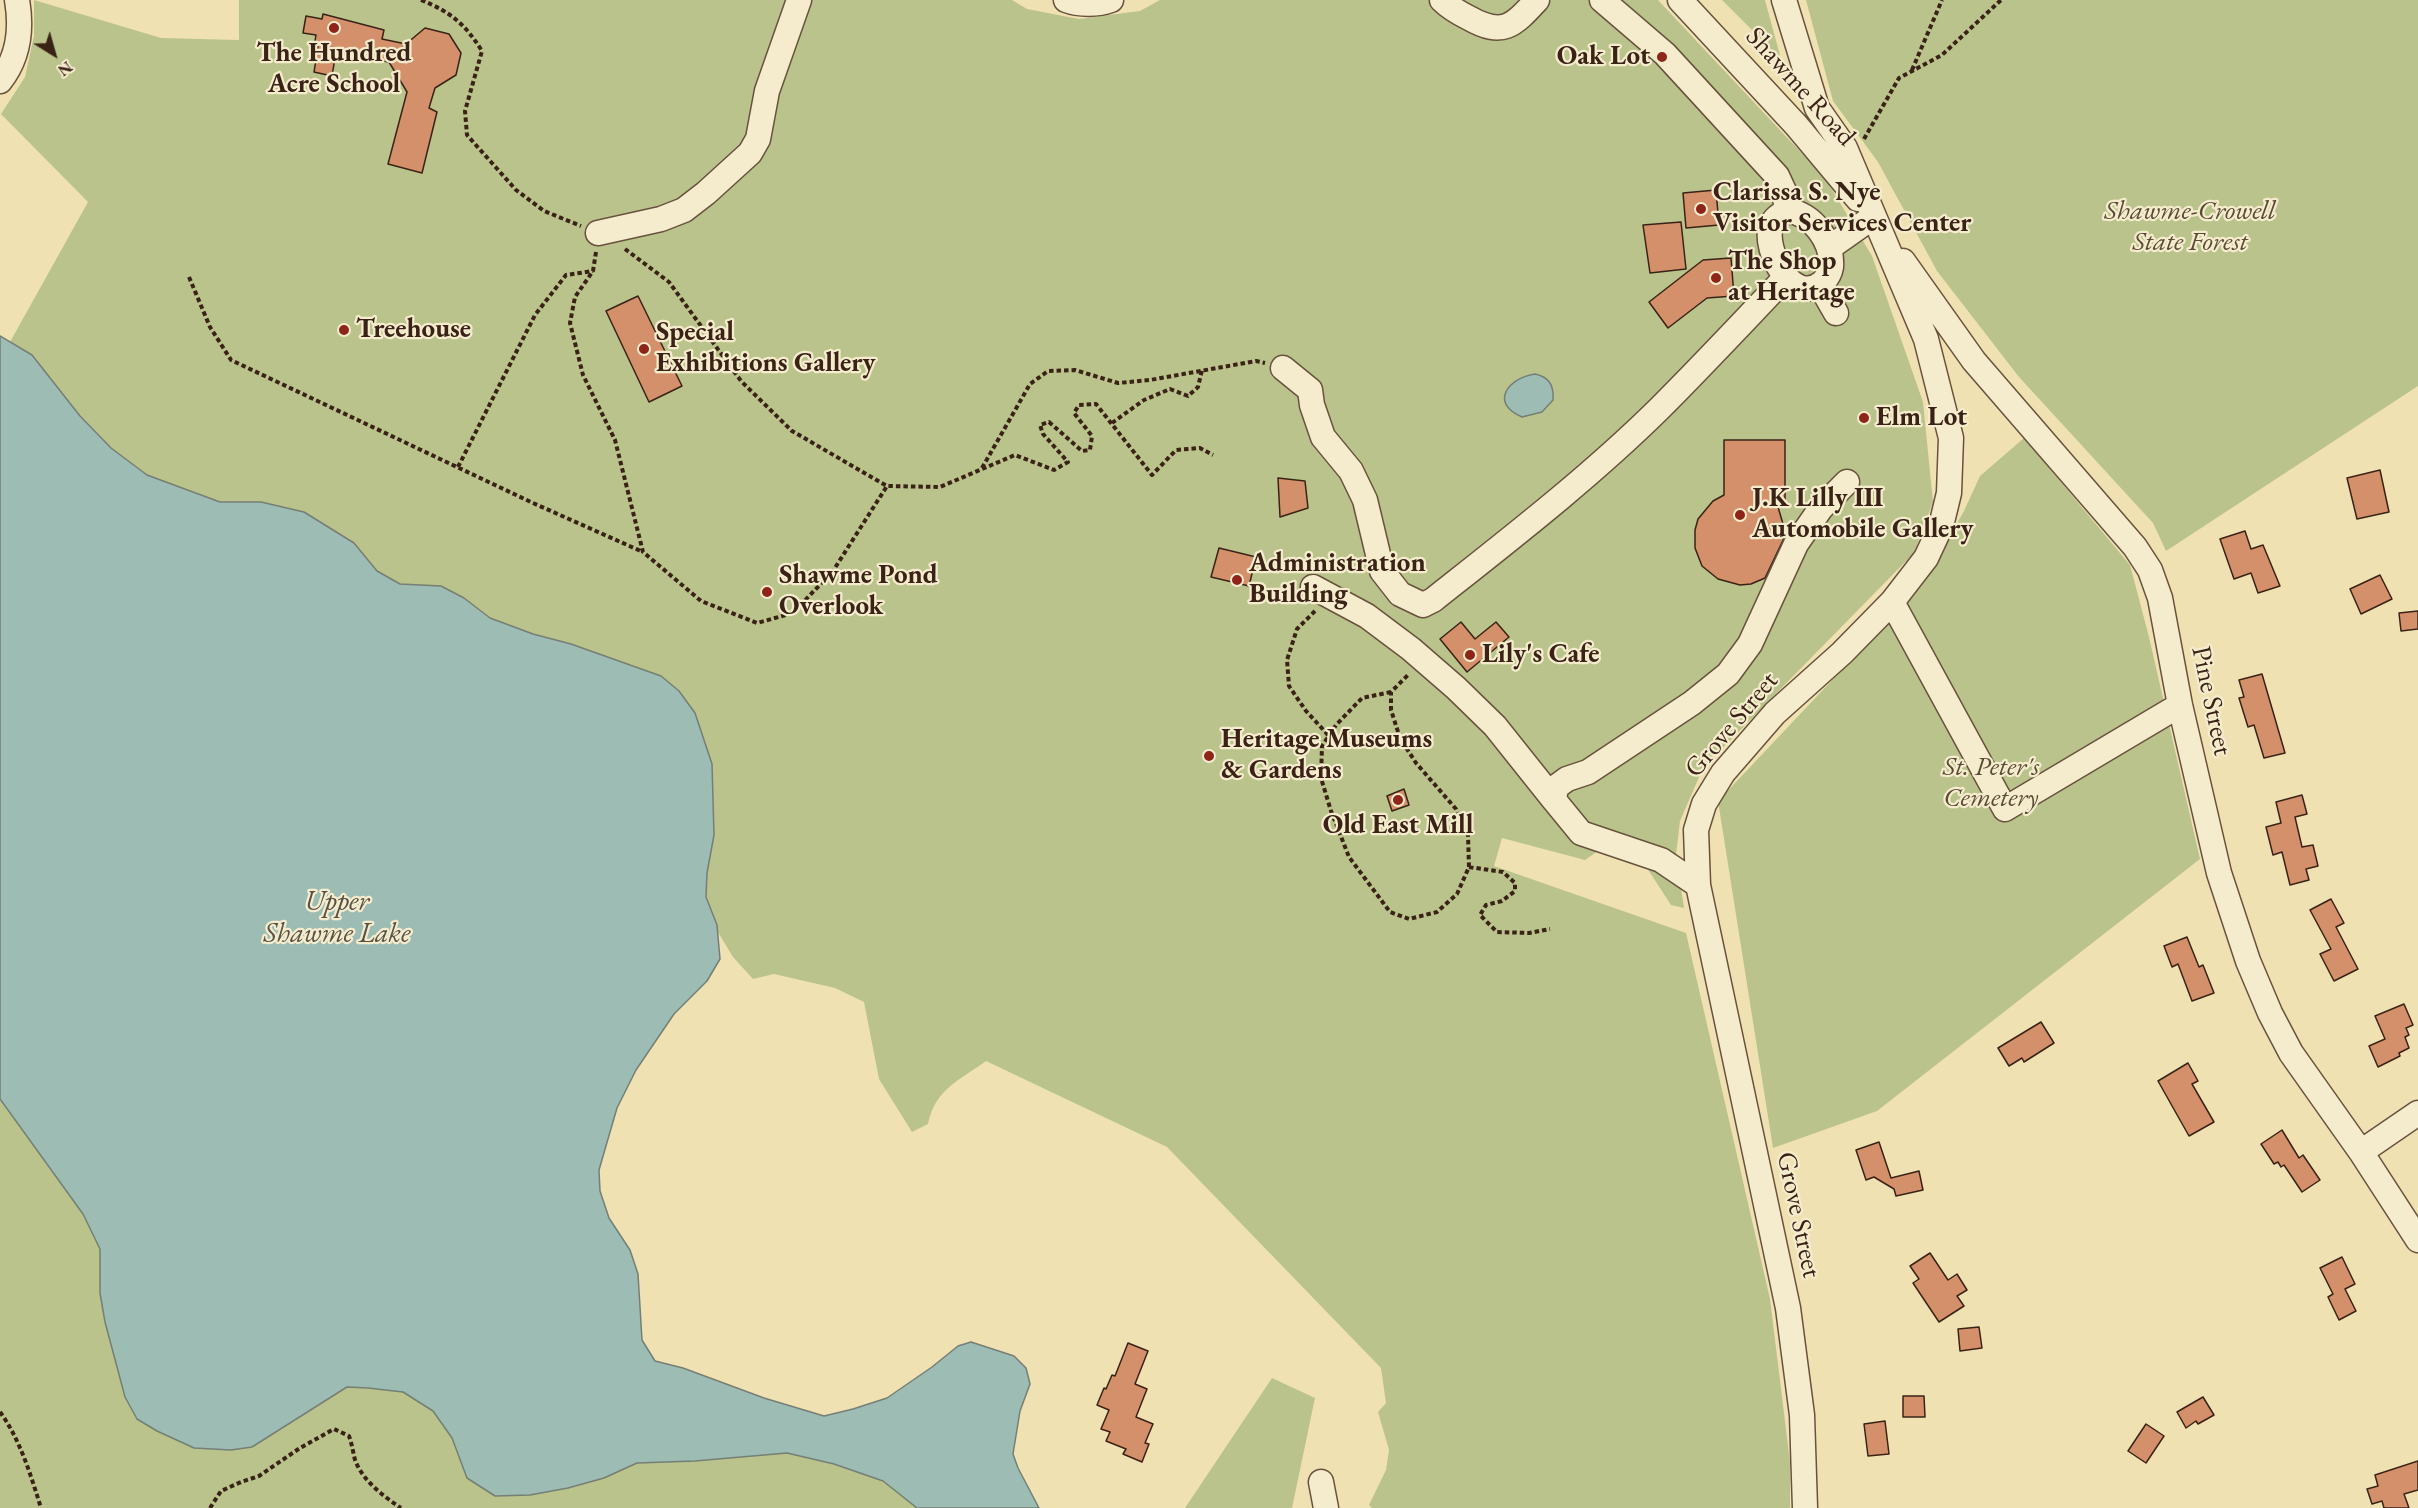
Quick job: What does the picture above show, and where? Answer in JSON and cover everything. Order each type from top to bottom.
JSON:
[{"type":"street","points":[[0,81],[13,58],[20,38],[20,15],[17,0]]},
{"type":"street","points":[[598,233],[661,219],[684,210],[750,153],[758,139],[767,91],[799,0]]},
{"type":"street","points":[[1066,0],[1074,3],[1104,3],[1111,0]]},
{"type":"street","points":[[1442,0],[1482,26],[1496,29],[1509,26],[1537,0]]},
{"type":"street","points":[[1602,0],[1665,54],[1777,176],[1784,191],[1787,211]]},
{"type":"street","name":"Shawme Road","points":[[1680,0],[1796,125],[1873,217]]},
{"type":"street","points":[[1784,0],[1817,108],[1845,148],[1873,217],[1829,248]]},
{"type":"street","points":[[1787,211],[1798,212],[1808,217],[1829,248],[1831,269],[1827,278],[1820,285],[1805,289],[1791,283],[1786,277],[1773,250],[1770,228],[1776,217],[1787,211]]},
{"type":"street","name":"Grove Street","points":[[1805,1508],[1802,1415],[1788,1308],[1698,885],[1696,830],[1704,804],[1723,773],[1775,713],[1842,653],[1892,602],[1926,558],[1941,526],[1949,493],[1951,438],[1926,339],[1873,217]]},
{"type":"street","name":"Pine Street","points":[[1873,217],[1974,361],[2135,547],[2150,570],[2160,598],[2180,705],[2222,886],[2248,961],[2270,1013],[2291,1053],[2361,1152],[2418,1240]]},
{"type":"street","points":[[1283,368],[1310,390],[1312,405],[1323,437],[1351,471],[1365,500],[1382,572],[1400,594],[1423,605],[1541,515],[1603,460],[1658,410],[1786,277]]},
{"type":"street","points":[[1820,285],[1836,313]]},
{"type":"street","points":[[1554,800],[1556,787],[1588,772],[1692,703],[1728,674],[1750,644],[1796,544],[1821,508],[1847,482]]},
{"type":"street","points":[[1313,587],[1367,616],[1411,649],[1495,726],[1581,832],[1661,860],[1698,885]]},
{"type":"street","points":[[1892,602],[2009,817],[2180,705]]},
{"type":"street","points":[[2361,1152],[2418,1113]]},
{"type":"street","points":[[1321,1482],[1326,1508]]},
{"type":"path","points":[[421,0],[445,10],[468,30],[482,51],[465,111],[467,135],[516,190],[544,211],[598,233],[638,256],[669,282],[741,381],[792,431],[887,486],[940,487],[1015,455],[1054,470],[1068,462],[1043,434],[1040,425],[1049,422],[1082,451],[1090,450],[1092,436],[1074,412],[1079,405],[1096,404],[1152,475],[1176,450],[1200,448],[1213,456]]},
{"type":"path","points":[[1912,70],[1942,0]]},
{"type":"path","points":[[1852,166],[1899,78],[1942,55],[2001,0]]},
{"type":"path","points":[[598,233],[593,271],[575,297],[570,323],[583,375],[615,440],[643,552]]},
{"type":"path","points":[[458,467],[535,315],[566,275],[593,271]]},
{"type":"path","points":[[189,277],[210,327],[231,360],[643,552],[702,601],[757,623],[792,613],[833,571],[887,486]]},
{"type":"path","points":[[981,470],[1030,384],[1048,371],[1075,370],[1118,383],[1150,380],[1256,361],[1283,368]]},
{"type":"path","points":[[1112,423],[1144,400],[1170,389],[1188,396],[1198,387],[1202,370]]},
{"type":"path","points":[[1329,736],[1306,711],[1289,686],[1287,660],[1298,629],[1317,609],[1336,599]]},
{"type":"path","points":[[1391,692],[1391,710],[1400,738],[1416,763],[1456,809],[1468,835],[1468,867],[1457,894],[1437,912],[1409,919],[1390,912],[1349,857],[1330,811],[1321,778],[1322,746],[1336,724],[1362,698],[1391,692],[1414,670],[1411,649]]},
{"type":"path","points":[[1468,867],[1503,872],[1515,883],[1515,891],[1502,901],[1486,905],[1480,915],[1497,932],[1529,933],[1550,928]]},
{"type":"path","points":[[0,1412],[18,1443],[40,1508]]},
{"type":"path","points":[[210,1508],[221,1491],[259,1476],[334,1429],[349,1436],[355,1460],[362,1472],[386,1498],[401,1508]]},
{"type":"green space","name":"Heritage Museums & Gardens","points":[[34,0],[161,38],[239,40],[239,0],[1012,0],[1027,9],[1079,19],[1140,11],[1160,0],[1658,0],[1825,178],[1872,256],[1923,402],[1933,502],[1914,553],[1703,768],[1680,821],[1676,855],[1684,908],[1671,905],[1645,865],[1598,851],[1585,860],[1502,838],[1494,866],[1686,933],[1770,1299],[1790,1462],[1790,1508],[1372,1508],[1369,1505],[1386,1470],[1389,1450],[1378,1412],[1386,1403],[1381,1368],[1167,1147],[986,1061],[950,1086],[936,1102],[928,1124],[912,1132],[879,1079],[864,1002],[835,988],[774,974],[753,979],[733,957],[704,909],[636,666],[490,618],[464,598],[441,586],[400,584],[377,571],[354,543],[304,512],[261,502],[220,502],[147,475],[111,448],[80,416],[32,355],[10,342],[88,202],[1,114],[25,77],[34,36]]},
{"type":"green space","points":[[1722,0],[1765,0],[1781,59]]},
{"type":"green space","name":"Shawme-Crowell State Forest","points":[[1806,0],[2418,0],[2418,386],[2166,551],[2153,523],[2019,377],[1937,271],[1878,162],[1833,101]]},
{"type":"green space","name":"St. Peter's Cemetery","points":[[2024,438],[2130,565],[2149,637],[2200,859],[1877,1111],[1773,1148],[1718,801],[1922,585],[1964,511],[1980,476]]},
{"type":"green space","points":[[0,1099],[83,1214],[100,1249],[100,1293],[105,1322],[157,1431],[194,1448],[231,1450],[279,1431],[347,1386],[403,1392],[433,1411],[452,1438],[467,1478],[495,1496],[530,1495],[568,1488],[604,1478],[637,1463],[695,1461],[787,1453],[834,1464],[883,1481],[917,1508],[0,1508]]},
{"type":"green space","points":[[1272,1378],[1315,1398],[1292,1508],[1185,1508]]},
{"type":"water","name":"Upper Shawme Lake","points":[[0,336],[32,355],[80,416],[111,448],[147,475],[220,502],[261,502],[304,512],[354,543],[377,571],[400,584],[441,586],[464,598],[490,618],[661,676],[679,691],[695,713],[712,764],[714,835],[707,873],[706,897],[717,925],[720,959],[707,981],[674,1014],[636,1070],[617,1108],[599,1170],[600,1191],[609,1218],[630,1250],[638,1274],[642,1340],[655,1361],[683,1368],[764,1398],[824,1416],[887,1398],[958,1346],[971,1342],[1014,1356],[1026,1368],[1030,1384],[1020,1411],[1013,1454],[1039,1508],[917,1508],[883,1481],[834,1464],[787,1453],[695,1461],[637,1463],[604,1478],[568,1488],[530,1495],[495,1496],[467,1478],[452,1438],[433,1411],[403,1392],[368,1388],[347,1387],[252,1447],[231,1450],[194,1448],[137,1419],[125,1397],[105,1322],[100,1293],[100,1249],[83,1214],[0,1099]]},
{"type":"water","points":[[1535,374],[1544,377],[1550,383],[1553,400],[1542,412],[1522,417],[1506,405],[1504,398],[1510,386],[1517,380]]},
{"type":"building","points":[[323,14],[384,30],[382,39],[406,44],[425,28],[449,34],[461,53],[456,75],[435,88],[429,108],[437,112],[422,173],[388,164],[407,92],[389,62],[336,52],[332,76],[314,72],[318,47],[314,47],[316,35],[303,33],[306,16],[322,19]]},
{"type":"building","name":"Clarissa S. Nye Visitor Services Center","points":[[1716,190],[1719,225],[1686,228],[1683,193]]},
{"type":"building","points":[[1681,222],[1686,269],[1650,273],[1643,225]]},
{"type":"building","points":[[1731,258],[1734,296],[1707,298],[1668,328],[1649,302],[1703,260]]},
{"type":"building","name":"Special Exhibitions Gallery","points":[[638,296],[682,386],[649,402],[606,311]]},
{"type":"building","name":"J.K Lilly III Automobile Gallery","points":[[1724,440],[1785,440],[1785,507],[1778,507],[1786,534],[1765,578],[1751,584],[1740,585],[1718,579],[1702,566],[1695,548],[1695,530],[1698,519],[1713,501],[1724,495]]},
{"type":"building","points":[[2380,470],[2389,512],[2357,519],[2347,478]]},
{"type":"building","points":[[1278,478],[1305,481],[1308,508],[1280,517]]},
{"type":"building","points":[[2245,531],[2251,549],[2263,545],[2280,586],[2258,593],[2251,573],[2234,579],[2220,539]]},
{"type":"building","name":"Administration Building","points":[[1219,548],[1256,557],[1249,586],[1211,577]]},
{"type":"building","points":[[2380,575],[2392,599],[2361,614],[2350,589]]},
{"type":"building","points":[[2418,611],[2418,629],[2401,631],[2399,613]]},
{"type":"building","name":"Lily's Cafe","points":[[1461,622],[1475,639],[1496,622],[1509,637],[1467,672],[1440,639]]},
{"type":"building","points":[[2262,674],[2285,753],[2264,758],[2254,725],[2248,727],[2239,698],[2244,697],[2239,680]]},
{"type":"building","name":"Old East Mill","points":[[1404,789],[1409,805],[1392,811],[1387,796]]},
{"type":"building","points":[[2302,795],[2307,814],[2295,817],[2302,847],[2313,845],[2318,866],[2306,869],[2309,880],[2290,885],[2282,852],[2273,855],[2266,827],[2281,823],[2276,802]]},
{"type":"building","points":[[2331,899],[2344,923],[2336,927],[2358,969],[2334,981],[2320,954],[2331,949],[2310,910]]},
{"type":"building","points":[[2187,937],[2199,967],[2203,965],[2214,993],[2192,1001],[2178,964],[2172,967],[2164,946]]},
{"type":"building","points":[[2404,1004],[2413,1025],[2406,1028],[2409,1035],[2405,1037],[2409,1048],[2399,1053],[2400,1056],[2378,1067],[2369,1046],[2385,1039],[2375,1016]]},
{"type":"building","points":[[2041,1022],[2054,1043],[2024,1062],[2022,1058],[2009,1066],[1998,1048]]},
{"type":"building","points":[[2188,1063],[2198,1081],[2192,1084],[2214,1122],[2189,1136],[2158,1081]]},
{"type":"building","points":[[2282,1130],[2299,1158],[2303,1155],[2320,1180],[2302,1192],[2284,1165],[2281,1167],[2278,1162],[2274,1164],[2261,1144]]},
{"type":"building","points":[[1879,1142],[1891,1178],[1919,1171],[1923,1190],[1896,1196],[1894,1189],[1874,1177],[1866,1180],[1856,1150]]},
{"type":"building","points":[[1930,1253],[1948,1280],[1957,1274],[1967,1290],[1957,1296],[1964,1306],[1939,1322],[1913,1283],[1919,1279],[1910,1266]]},
{"type":"building","points":[[2342,1257],[2355,1284],[2345,1289],[2356,1311],[2339,1320],[2328,1297],[2333,1294],[2320,1268]]},
{"type":"building","points":[[1979,1327],[1982,1348],[1960,1351],[1958,1329]]},
{"type":"building","points":[[1128,1343],[1148,1351],[1135,1384],[1147,1389],[1136,1417],[1153,1424],[1145,1443],[1149,1444],[1142,1462],[1123,1454],[1126,1449],[1106,1441],[1110,1432],[1101,1429],[1109,1410],[1097,1405],[1112,1375],[1115,1376]]},
{"type":"building","points":[[1903,1396],[1924,1396],[1925,1417],[1903,1417]]},
{"type":"building","points":[[2203,1397],[2214,1415],[2198,1424],[2196,1421],[2186,1428],[2177,1412]]},
{"type":"building","points":[[1885,1421],[1889,1454],[1868,1456],[1864,1424]]},
{"type":"building","points":[[2146,1424],[2164,1436],[2146,1463],[2128,1451]]},
{"type":"building","points":[[2418,1461],[2418,1490],[2404,1494],[2409,1508],[2384,1508],[2382,1501],[2372,1504],[2367,1489],[2378,1486],[2375,1475]]},
{"type":"place","name":"The Hundred Acre School","points":[[334,28]]},
{"type":"place","name":"Oak Lot","points":[[1662,57]]},
{"type":"place","name":"Clarissa S. Nye Visitor Services Center","points":[[1701,209]]},
{"type":"place","name":"The Shop at Heritage","points":[[1716,278]]},
{"type":"place","name":"Treehouse","points":[[344,330]]},
{"type":"place","name":"Special Exhibitions Gallery","points":[[644,349]]},
{"type":"place","name":"Elm Lot","points":[[1864,418]]},
{"type":"place","name":"J.K Lilly III Automobile Gallery","points":[[1740,515]]},
{"type":"place","name":"Administration Building","points":[[1237,580]]},
{"type":"place","name":"Shawme Pond Overlook","points":[[767,592]]},
{"type":"place","name":"Lily's Cafe","points":[[1470,655]]},
{"type":"place","name":"Heritage Museums & Gardens","points":[[1209,756]]},
{"type":"place","name":"Old East Mill","points":[[1398,800]]}]
